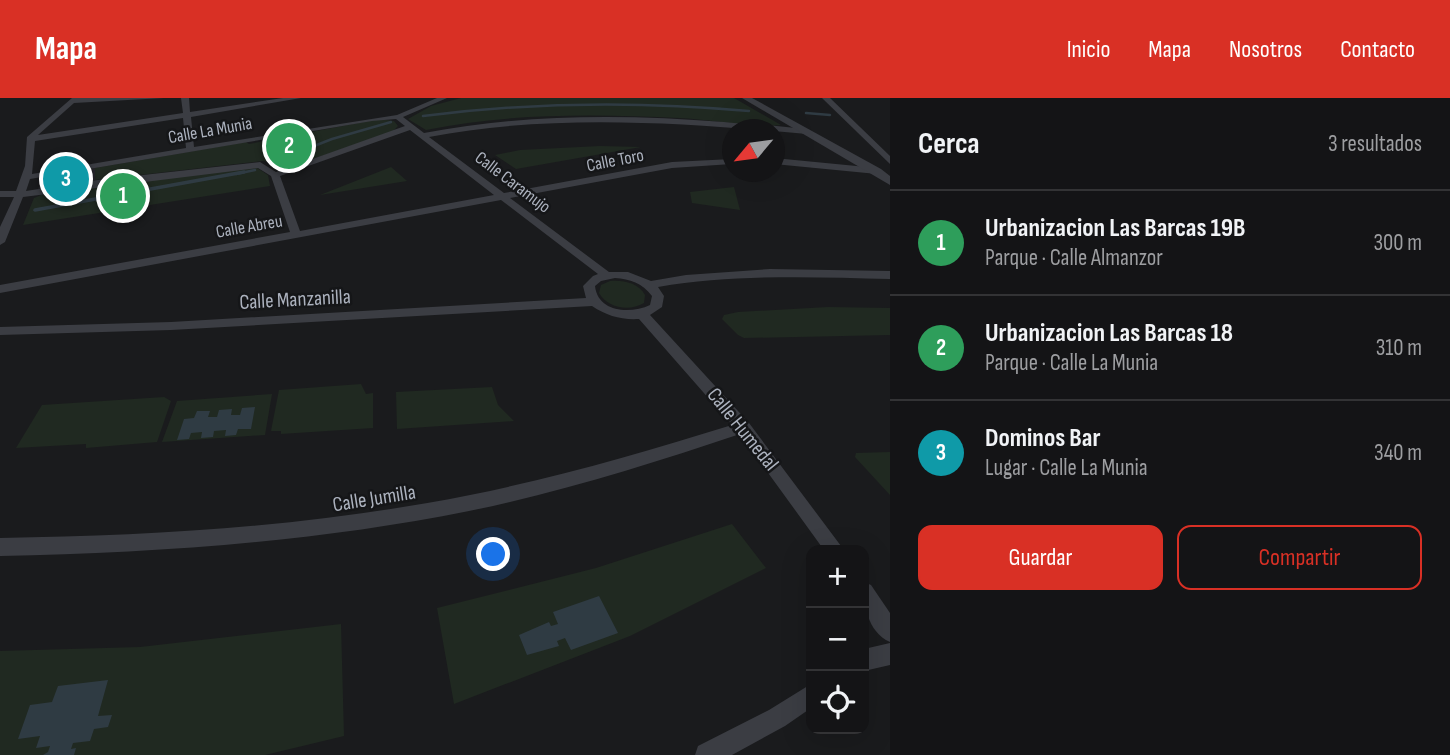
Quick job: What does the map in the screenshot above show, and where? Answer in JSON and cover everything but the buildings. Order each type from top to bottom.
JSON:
[{"type":"street","points":[[30,139],[74,99],[160,98]]},
{"type":"street","points":[[185,98],[190,149]]},
{"type":"street","points":[[30,139],[297,98]]},
{"type":"street","name":"Calle La Munia","points":[[28,177],[372,119],[398,117],[443,98]]},
{"type":"street","points":[[746,98],[877,171],[890,182]]},
{"type":"street","points":[[762,98],[890,167]]},
{"type":"street","points":[[827,98],[890,161]]},
{"type":"street","name":"Calle Caramujo","points":[[398,117],[606,275]]},
{"type":"street","points":[[422,136],[490,125],[600,120],[693,122],[807,132]]},
{"type":"street","points":[[275,175],[410,127]]},
{"type":"street","points":[[0,242],[6,222],[28,177],[33,148],[30,139]]},
{"type":"street","name":"Calle Toro","points":[[504,197],[672,165],[722,161]]},
{"type":"street","points":[[785,162],[877,171]]},
{"type":"street","points":[[0,194],[20,194],[249,165],[264,166],[275,175],[296,235]]},
{"type":"street","name":"Calle Abreu","points":[[0,289],[504,197]]},
{"type":"street","points":[[649,285],[686,279],[770,273],[890,275]]},
{"type":"street","points":[[624,275],[649,285],[655,290],[658,302],[656,307],[643,314],[621,315],[600,307],[588,296],[588,285],[598,276],[624,275]]},
{"type":"street","name":"Calle Manzanilla","points":[[0,331],[159,326],[592,302]]},
{"type":"street","name":"Calle Humedal","points":[[643,314],[743,427],[831,545]]},
{"type":"street","name":"Calle Jumilla","points":[[0,547],[229,539],[417,514],[505,497],[597,474],[743,427]]},
{"type":"street","points":[[869,600],[890,631]]},
{"type":"street","points":[[869,659],[890,654]]},
{"type":"street","points":[[707,755],[776,718],[806,698]]},
{"type":"shaded area","points":[[461,98],[734,98],[771,119],[722,119],[722,122],[616,116],[520,118],[426,130],[408,119],[431,106]]},
{"type":"shaded area","points":[[379,119],[394,121],[398,126],[393,131],[280,171],[269,162],[262,161],[95,180],[95,168],[246,142],[249,144]]},
{"type":"shaded area","points":[[641,147],[516,169],[495,155],[520,150]]},
{"type":"shaded area","points":[[254,166],[268,175],[270,186],[23,225],[34,198],[41,195]]},
{"type":"shaded area","points":[[391,167],[407,181],[320,195]]},
{"type":"shaded area","points":[[95,168],[95,180],[38,189],[42,179],[47,177]]},
{"type":"shaded area","points":[[734,187],[740,210],[692,203],[690,192]]},
{"type":"shaded area","points":[[610,281],[635,285],[645,295],[644,303],[626,308],[608,302],[599,293],[601,285]]},
{"type":"shaded area","points":[[828,307],[890,308],[890,335],[744,338],[722,319],[724,315],[738,312]]},
{"type":"shaded area","points":[[361,384],[366,394],[373,393],[373,428],[281,434],[281,431],[271,431],[279,390]]},
{"type":"shaded area","points":[[492,387],[498,405],[514,421],[397,429],[396,392]]},
{"type":"shaded area","points":[[272,394],[265,435],[162,442],[177,401]]},
{"type":"shaded area","points":[[164,397],[171,401],[157,442],[86,448],[86,444],[16,448],[42,405]]},
{"type":"shaded area","points":[[255,407],[251,429],[238,429],[236,435],[225,436],[226,430],[214,431],[213,437],[201,438],[202,432],[191,433],[189,439],[177,440],[184,419],[194,418],[197,411],[210,411],[208,417],[217,417],[219,410],[232,409],[231,415],[240,415],[242,408]]},
{"type":"shaded area","points":[[890,452],[890,495],[855,457],[856,453]]},
{"type":"shaded area","points":[[732,524],[766,568],[630,636],[454,704],[437,608],[596,568]]},
{"type":"shaded area","points":[[599,596],[618,633],[571,650],[565,638],[557,641],[559,646],[527,655],[519,635],[549,622],[551,626],[558,624],[553,612]]},
{"type":"shaded area","points":[[341,624],[344,736],[265,755],[0,755],[0,651],[140,647]]},
{"type":"shaded area","points":[[108,680],[98,716],[112,715],[108,727],[94,729],[90,741],[73,743],[71,749],[76,748],[74,755],[43,755],[48,752],[50,746],[36,748],[40,736],[18,739],[30,705],[52,702],[58,686]]},
{"type":"waterway","points":[[423,116],[586,104],[749,111]]},
{"type":"waterway","points":[[806,113],[830,115]]},
{"type":"waterway","points":[[276,161],[332,139],[391,122]]},
{"type":"waterway","points":[[236,174],[255,170]]},
{"type":"waterway","points":[[35,210],[244,172]]},
{"type":"place","name":"Urbanizacion Las Barcas 18","points":[[289,146]]},
{"type":"place","name":"Dominos Bar","points":[[66,179]]},
{"type":"place","name":"Urbanizacion Las Barcas 19B","points":[[123,196]]}]
